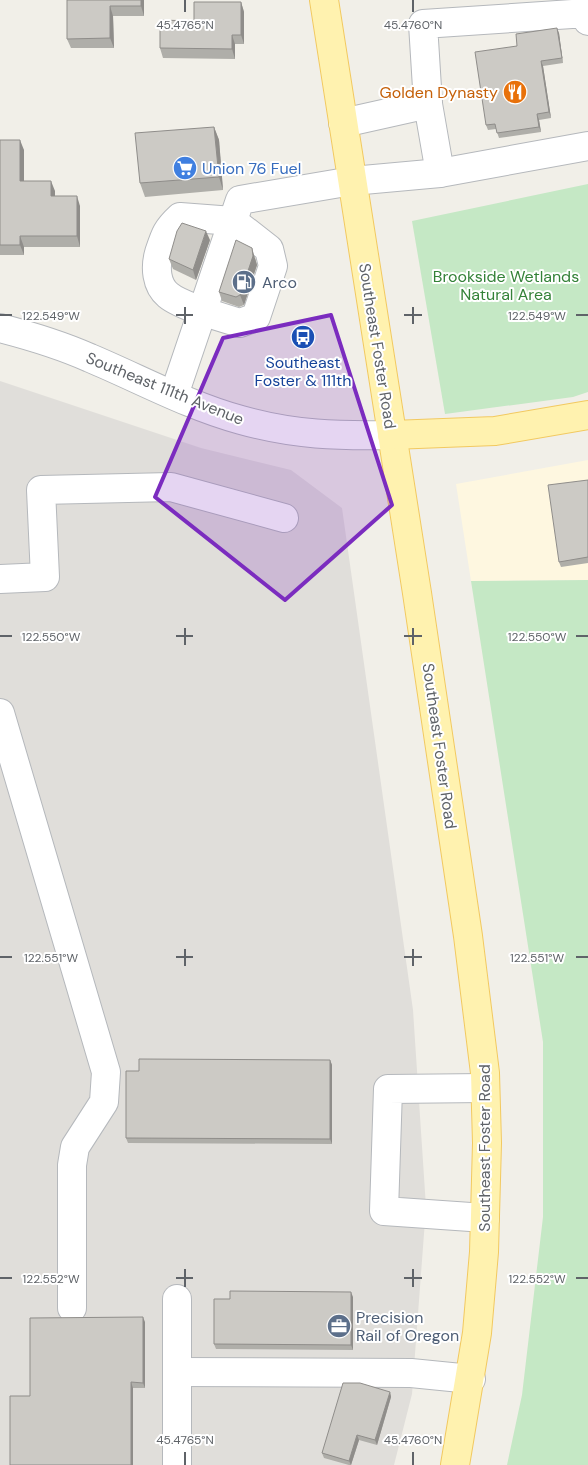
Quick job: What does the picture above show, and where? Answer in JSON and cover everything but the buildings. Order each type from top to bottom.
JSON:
[{"type":"main road","name":"Southeast Foster Road","points":[[324,0],[480,1020],[485,1088],[485,1218],[477,1333],[471,1379],[455,1465]]},
{"type":"main road","points":[[392,435],[495,431],[588,415]]},
{"type":"street","points":[[440,173],[428,104],[423,24],[587,13],[588,21]]},
{"type":"street","points":[[343,123],[428,104]]},
{"type":"street","points":[[174,395],[240,200],[352,181],[440,173],[588,146]]},
{"type":"street","points":[[180,217],[233,221],[269,248],[273,266],[256,317],[240,323],[202,311],[168,295],[159,282],[156,265],[166,230],[180,217]]},
{"type":"street","name":"Southeast 111th Avenue","points":[[0,328],[35,337],[90,358],[174,395],[240,420],[290,432],[331,436],[392,435]]},
{"type":"street","points":[[0,579],[45,577],[42,490],[170,487],[284,518]]},
{"type":"street","points":[[0,713],[106,1072],[104,1102],[75,1147],[72,1165],[72,1308]]},
{"type":"street","points":[[485,1088],[388,1090],[384,1212],[485,1218]]},
{"type":"street","points":[[177,1299],[177,1465]]},
{"type":"street","points":[[177,1372],[410,1373],[471,1379]]},
{"type":"highlighted area","points":[[331,315],[392,505],[285,600],[155,497],[223,338]]},
{"type":"shaded area","points":[[0,381],[201,448],[291,470],[342,508],[413,1010],[426,1207],[412,1394],[394,1465],[0,1465]]},
{"type":"shaded area","points":[[588,460],[588,580],[471,581],[456,484]]},
{"type":"green space","name":"Brookside Wetlands Natural Area","points":[[588,184],[588,392],[573,397],[445,414],[412,221]]},
{"type":"green space","points":[[588,580],[588,1465],[507,1465],[522,1395],[543,1217],[543,1042],[471,581]]},
{"type":"place","name":"Golden Dynasty","points":[[515,92]]},
{"type":"place","name":"Union 76 Fuel","points":[[185,168]]},
{"type":"place","name":"Arco","points":[[244,282]]},
{"type":"place","name":"Southeast Foster & 111th","points":[[303,337]]},
{"type":"place","name":"Precision Rail of Oregon","points":[[339,1326]]}]
